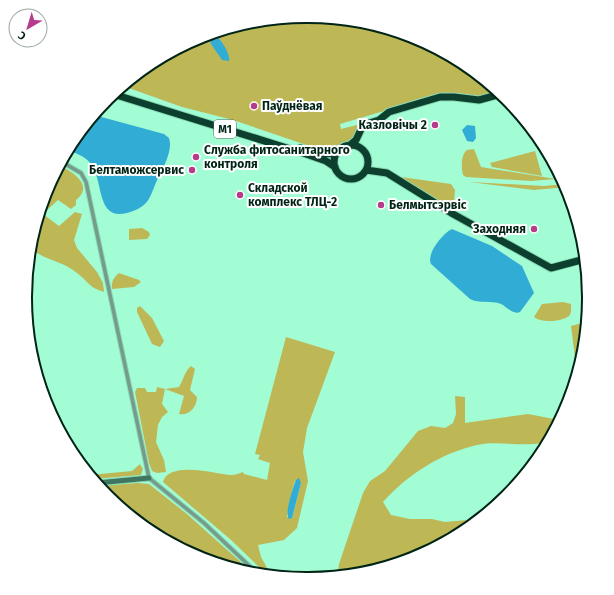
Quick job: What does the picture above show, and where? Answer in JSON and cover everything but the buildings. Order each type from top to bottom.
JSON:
[{"type":"highway","name":"М1","points":[[124,93],[282,143],[325,154],[337,152],[341,148],[350,145],[356,140],[363,125],[379,120],[389,112],[440,97],[454,96],[479,100],[493,96]]},
{"type":"highway","name":"М1","points":[[120,96],[304,153],[326,161],[335,167],[341,175],[350,179],[359,176],[366,170]]},
{"type":"highway","points":[[350,145],[358,147],[365,153],[368,161],[366,170],[387,173],[453,214],[551,268],[579,260]]},
{"type":"highway","points":[[335,167],[334,160],[337,152]]},
{"type":"street","points":[[67,165],[81,173],[86,182],[149,478],[204,523],[250,566]]},
{"type":"street","points":[[105,482],[149,478]]},
{"type":"shaded area","points":[[307,23],[343,25],[361,28],[378,32],[412,44],[460,69],[491,94],[478,98],[445,93],[340,124],[341,129],[357,125],[359,126],[351,142],[334,150],[324,151],[233,120],[182,107],[129,88],[154,69],[202,44],[236,32],[253,28],[271,25]]},
{"type":"shaded area","points":[[474,149],[481,167],[555,179],[531,181],[466,177],[462,172],[462,165],[465,152],[467,150]]},
{"type":"shaded area","points":[[535,151],[542,176],[492,167],[490,163]]},
{"type":"shaded area","points":[[65,169],[80,180],[83,185],[83,190],[81,195],[76,200],[76,205],[71,209],[58,200],[46,211],[53,192]]},
{"type":"shaded area","points":[[394,176],[451,184],[455,190],[454,203],[450,207]]},
{"type":"shaded area","points":[[469,182],[544,186],[557,185],[559,188],[534,190]]},
{"type":"shaded area","points":[[75,212],[82,214],[74,240],[77,248],[97,272],[103,283],[104,292],[92,286],[72,269],[37,253],[45,216],[59,226]]},
{"type":"shaded area","points":[[142,228],[149,232],[150,235],[147,239],[129,240],[129,229]]},
{"type":"shaded area","points":[[119,273],[141,282],[134,287],[112,289],[113,280]]},
{"type":"shaded area","points":[[563,302],[571,304],[571,313],[569,316],[556,321],[546,321],[534,317],[542,304]]},
{"type":"shaded area","points":[[140,306],[152,318],[164,341],[160,347],[152,344],[137,312],[137,308]]},
{"type":"shaded area","points":[[580,324],[575,356],[571,326]]},
{"type":"shaded area","points":[[286,337],[335,352],[307,428],[303,452],[308,481],[297,528],[284,540],[258,545],[261,557],[268,569],[259,568],[231,540],[163,482],[167,475],[174,471],[183,470],[205,471],[231,475],[243,472],[244,474],[267,480],[270,463],[258,459],[260,455],[255,454]],"holes":[[[295,481],[301,483],[292,518],[287,517]]]},
{"type":"shaded area","points":[[191,366],[195,369],[190,390],[197,397],[197,401],[192,410],[186,414],[179,414],[184,396],[165,389],[179,387],[185,373],[189,368]]},
{"type":"shaded area","points":[[157,387],[165,389],[162,404],[168,412],[162,417],[158,425],[156,442],[164,460],[166,472],[157,473],[152,471],[149,463],[135,392],[137,388],[145,388],[147,392],[156,392]]},
{"type":"shaded area","points":[[455,396],[465,397],[465,423],[528,414],[553,419],[539,444],[494,443],[477,445],[450,453],[414,474],[392,492],[383,502],[391,515],[410,519],[432,519],[445,522],[468,520],[428,544],[412,551],[378,563],[338,570],[363,493],[370,481],[385,471],[418,431],[431,426],[445,428],[453,423],[456,414]]},
{"type":"shaded area","points":[[140,464],[143,469],[141,475],[101,478],[98,474],[132,471]]},
{"type":"shaded area","points":[[137,483],[149,484],[187,514],[244,565],[202,551],[154,526],[126,504],[107,485]]},
{"type":"water","points":[[218,38],[224,45],[229,61],[222,60],[210,41]]},
{"type":"water","points":[[101,117],[164,134],[169,138],[170,143],[167,158],[149,199],[141,207],[127,213],[117,214],[110,211],[105,206],[98,180],[91,164],[84,157],[74,153],[89,130]]},
{"type":"water","points":[[467,125],[475,126],[476,138],[473,142],[467,141],[462,130]]},
{"type":"water","points":[[452,229],[492,246],[522,266],[534,293],[520,312],[512,312],[501,304],[470,299],[431,264],[431,255],[436,244],[448,231]]},
{"type":"water","points":[[299,478],[301,483],[292,518],[289,519],[288,512],[290,500],[296,480]]},
{"type":"place","name":"Паўднёвая","points":[[254,106]]},
{"type":"place","name":"Казловічы 2","points":[[435,125]]},
{"type":"place","name":"Служба фитосанитарного контроля","points":[[196,157]]},
{"type":"place","name":"Белтаможсервис","points":[[192,170]]},
{"type":"place","name":"Складской комплекс ТЛЦ-2","points":[[240,195]]},
{"type":"place","name":"Белмытсэрвіс","points":[[381,205]]},
{"type":"place","name":"Заходняя","points":[[534,229]]}]
